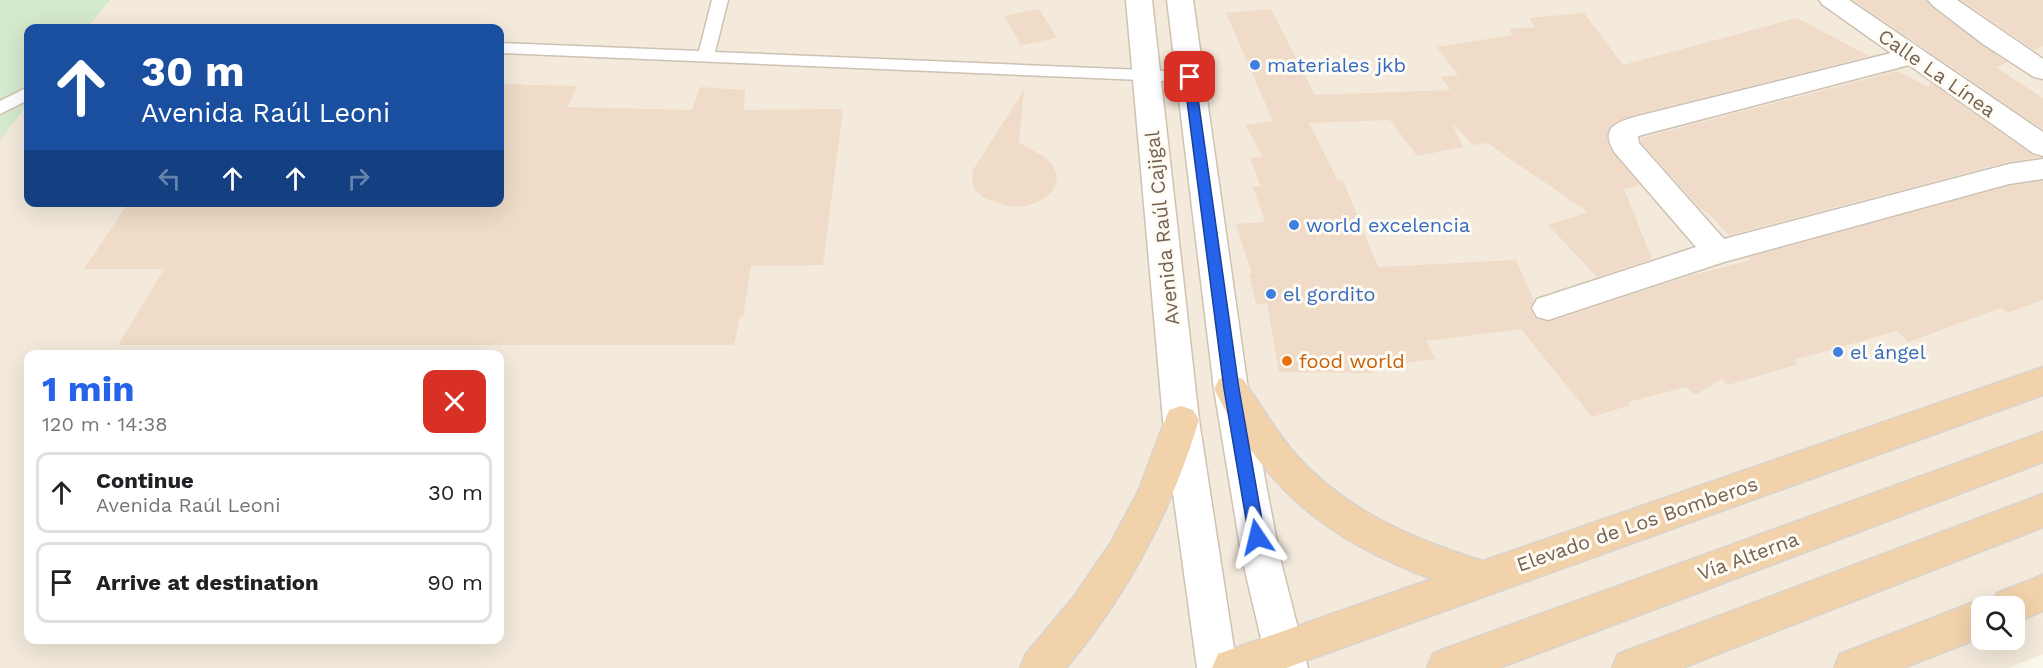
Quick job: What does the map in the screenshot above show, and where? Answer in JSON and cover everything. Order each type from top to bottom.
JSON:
[{"type":"highway","name":"Elevado de Los Bomberos","points":[[1232,668],[1285,659],[1483,579],[2043,381]]},
{"type":"highway","points":[[1232,389],[1262,439],[1292,476],[1332,510],[1377,539],[1429,562],[1483,579]]},
{"type":"highway","points":[[1040,668],[1073,631],[1103,591],[1134,541],[1167,466],[1181,420]]},
{"type":"highway","name":"Vía Alterna","points":[[1450,667],[2043,447]]},
{"type":"highway","points":[[1632,668],[2043,510]]},
{"type":"highway","points":[[2025,600],[2043,593]]},
{"type":"highway","points":[[2025,611],[2043,612]]},
{"type":"highway","points":[[1854,668],[1971,622]]},
{"type":"main road","name":"Avenida Raúl Cajigal","points":[[1139,0],[1181,420],[1217,668]]},
{"type":"main road","points":[[1180,0],[1232,389],[1260,558],[1285,659]]},
{"type":"main road","name":"Calle La Línea","points":[[1832,0],[2043,146]]},
{"type":"main road","points":[[1941,0],[1992,38],[2041,68]]},
{"type":"main road","points":[[1718,252],[1625,146],[1623,131],[1638,125],[1913,56]]},
{"type":"main road","points":[[1548,308],[1718,252],[2009,174],[2043,169]]},
{"type":"lane","points":[[706,56],[720,0]]},
{"type":"lane","points":[[504,48],[1190,77]]},
{"type":"lane","points":[[0,108],[24,95]]},
{"type":"shaded area","points":[[0,0],[2043,0],[2043,654],[2009,668],[0,668]]},
{"type":"green space","points":[[0,0],[110,0],[90,24],[24,24],[24,109],[0,140]]},
{"type":"building","points":[[1853,0],[1926,0],[1931,7],[2007,62],[1996,67],[2043,98],[2043,129]]},
{"type":"building","points":[[1961,0],[2043,0],[2043,46],[2034,50]]},
{"type":"building","points":[[1039,9],[1057,38],[1021,45],[1004,16]]},
{"type":"building","points":[[1271,9],[1315,95],[1450,90],[1441,77],[1458,75],[1437,47],[1513,35],[1509,29],[1535,27],[1529,18],[1584,13],[1623,65],[1797,18],[1869,56],[1637,114],[1611,126],[1607,137],[1609,146],[1640,185],[1624,189],[1652,259],[1597,277],[1548,225],[1588,212],[1487,143],[1473,145],[1452,123],[1463,147],[1417,156],[1390,120],[1309,123],[1338,181],[1343,180],[1378,267],[1516,260],[1534,300],[1530,309],[1536,319],[1549,322],[1686,277],[1751,260],[1749,257],[2009,186],[2043,181],[2043,300],[2007,313],[2001,308],[1908,342],[1897,331],[1794,360],[1798,364],[1728,385],[1722,379],[1695,395],[1686,387],[1628,402],[1630,405],[1592,417],[1521,329],[1426,341],[1436,359],[1372,367],[1373,373],[1279,372],[1267,303],[1256,304],[1249,274],[1252,274],[1236,224],[1265,222],[1253,187],[1261,187],[1250,158],[1263,157],[1245,125],[1273,121],[1226,13]]},
{"type":"building","points":[[1897,71],[1928,87],[1931,83],[2032,155],[2039,157],[2008,162],[1729,235],[1700,208],[1641,142],[1641,138]]},
{"type":"building","points":[[504,84],[577,86],[568,107],[692,110],[700,87],[745,90],[744,110],[843,109],[823,265],[751,266],[743,317],[740,317],[734,345],[118,345],[164,269],[84,269],[126,207],[504,207]]},
{"type":"building","points":[[1024,90],[1019,142],[1046,158],[1057,175],[1056,184],[1050,194],[1040,201],[1026,206],[1011,207],[984,198],[975,190],[972,180],[973,170]]},
{"type":"place","name":"materiales jkb","points":[[1255,65]]},
{"type":"place","name":"world excelencia","points":[[1294,225]]},
{"type":"place","name":"el gordito","points":[[1271,294]]},
{"type":"place","name":"el ángel","points":[[1838,352]]},
{"type":"place","name":"food world","points":[[1287,361]]},
{"type":"route","points":[[1190,77],[1232,389],[1257,537]]}]
